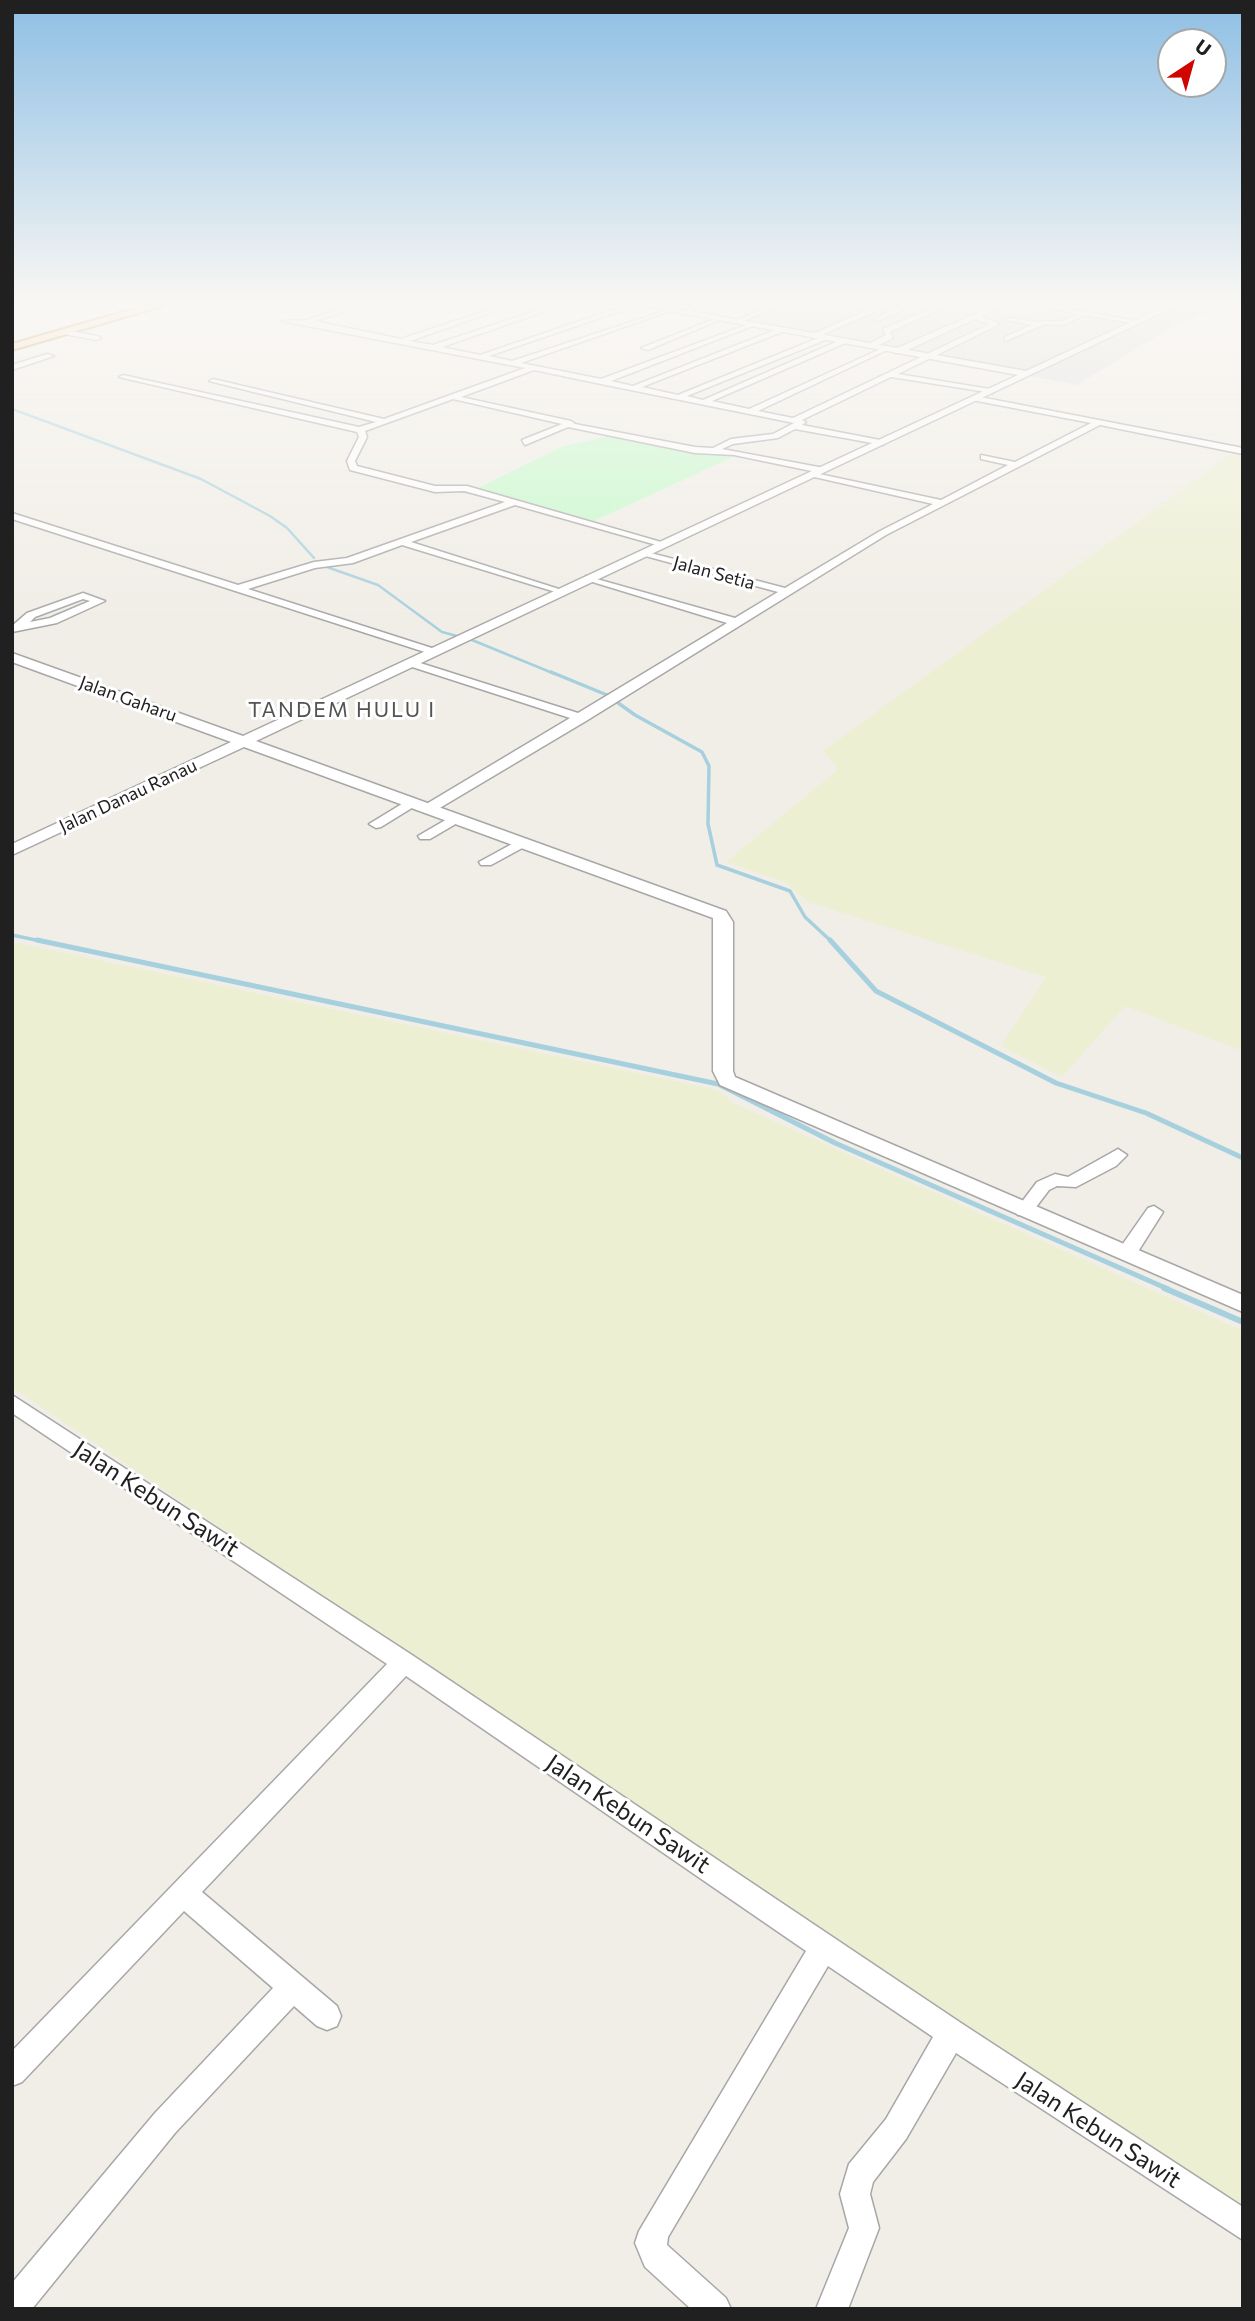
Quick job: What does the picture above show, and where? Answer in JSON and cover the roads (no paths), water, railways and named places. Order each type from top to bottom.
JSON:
[{"type":"street","points":[[290,414],[360,430],[403,414]]},
{"type":"street","points":[[355,414],[384,421]]},
{"type":"street","points":[[531,414],[571,423],[568,425]]},
{"type":"street","points":[[763,414],[880,443]]},
{"type":"street","points":[[716,451],[731,442],[770,437],[812,414]]},
{"type":"street","name":"Jalan Danau Ranau","points":[[12,850],[941,414]]},
{"type":"street","points":[[1055,414],[1243,452]]},
{"type":"street","points":[[376,824],[419,806],[582,719],[785,591],[883,533],[1098,423]]},
{"type":"street","points":[[525,442],[568,425],[817,472],[943,503]]},
{"type":"street","points":[[360,430],[363,437],[351,461],[353,468],[435,489],[464,488],[663,544]]},
{"type":"street","points":[[984,457],[1017,465]]},
{"type":"street","points":[[237,589],[314,565],[349,561],[515,502]]},
{"type":"street","points":[[12,516],[434,652]]},
{"type":"street","points":[[404,543],[558,592]]},
{"type":"street","name":"Jalan Setia","points":[[643,554],[785,591]]},
{"type":"street","points":[[590,578],[735,622]]},
{"type":"street","points":[[84,596],[100,601],[57,620],[16,628],[33,614],[75,598],[84,596]]},
{"type":"street","name":"Jalan Gaharu","points":[[12,657],[713,911],[724,919],[723,1070],[727,1081],[1024,1211]]},
{"type":"street","points":[[410,663],[582,719]]},
{"type":"street","points":[[425,836],[454,819]]},
{"type":"street","points":[[486,862],[520,843]]},
{"type":"street","points":[[1118,1155],[1110,1163],[1099,1166],[1070,1183],[1055,1180],[1043,1186],[1024,1211],[1243,1304]]},
{"type":"street","points":[[1127,1253],[1154,1212]]},
{"type":"street","name":"Jalan Kebun Sawit","points":[[12,1403],[404,1662],[951,2033],[1243,2225]]},
{"type":"street","points":[[12,2072],[404,1662]]},
{"type":"street","points":[[183,1893],[327,2016]]},
{"type":"street","points":[[715,2309],[656,2256],[650,2243],[654,2231],[824,1947]]},
{"type":"street","points":[[12,2308],[164,2123],[292,1988]]},
{"type":"street","points":[[832,2309],[864,2228],[855,2194],[860,2175],[896,2129],[951,2033]]},
{"type":"waterway","points":[[26,414],[201,479],[270,516],[287,528],[314,558]]},
{"type":"waterway","points":[[321,565],[378,585],[442,632],[472,640],[555,674]]},
{"type":"waterway","points":[[551,672],[607,695],[635,715],[702,752],[709,766],[708,824],[717,865],[790,891],[805,917],[831,941]]},
{"type":"waterway","points":[[12,935],[45,942]]},
{"type":"waterway","points":[[37,940],[718,1084],[835,1143],[1168,1289]]},
{"type":"waterway","points":[[831,941],[876,991],[1056,1083],[1146,1113],[1243,1158]]},
{"type":"waterway","points":[[1164,1288],[1243,1322]]},
{"type":"district","name":"TANDEM HULU I","points":[[342,710]]}]
